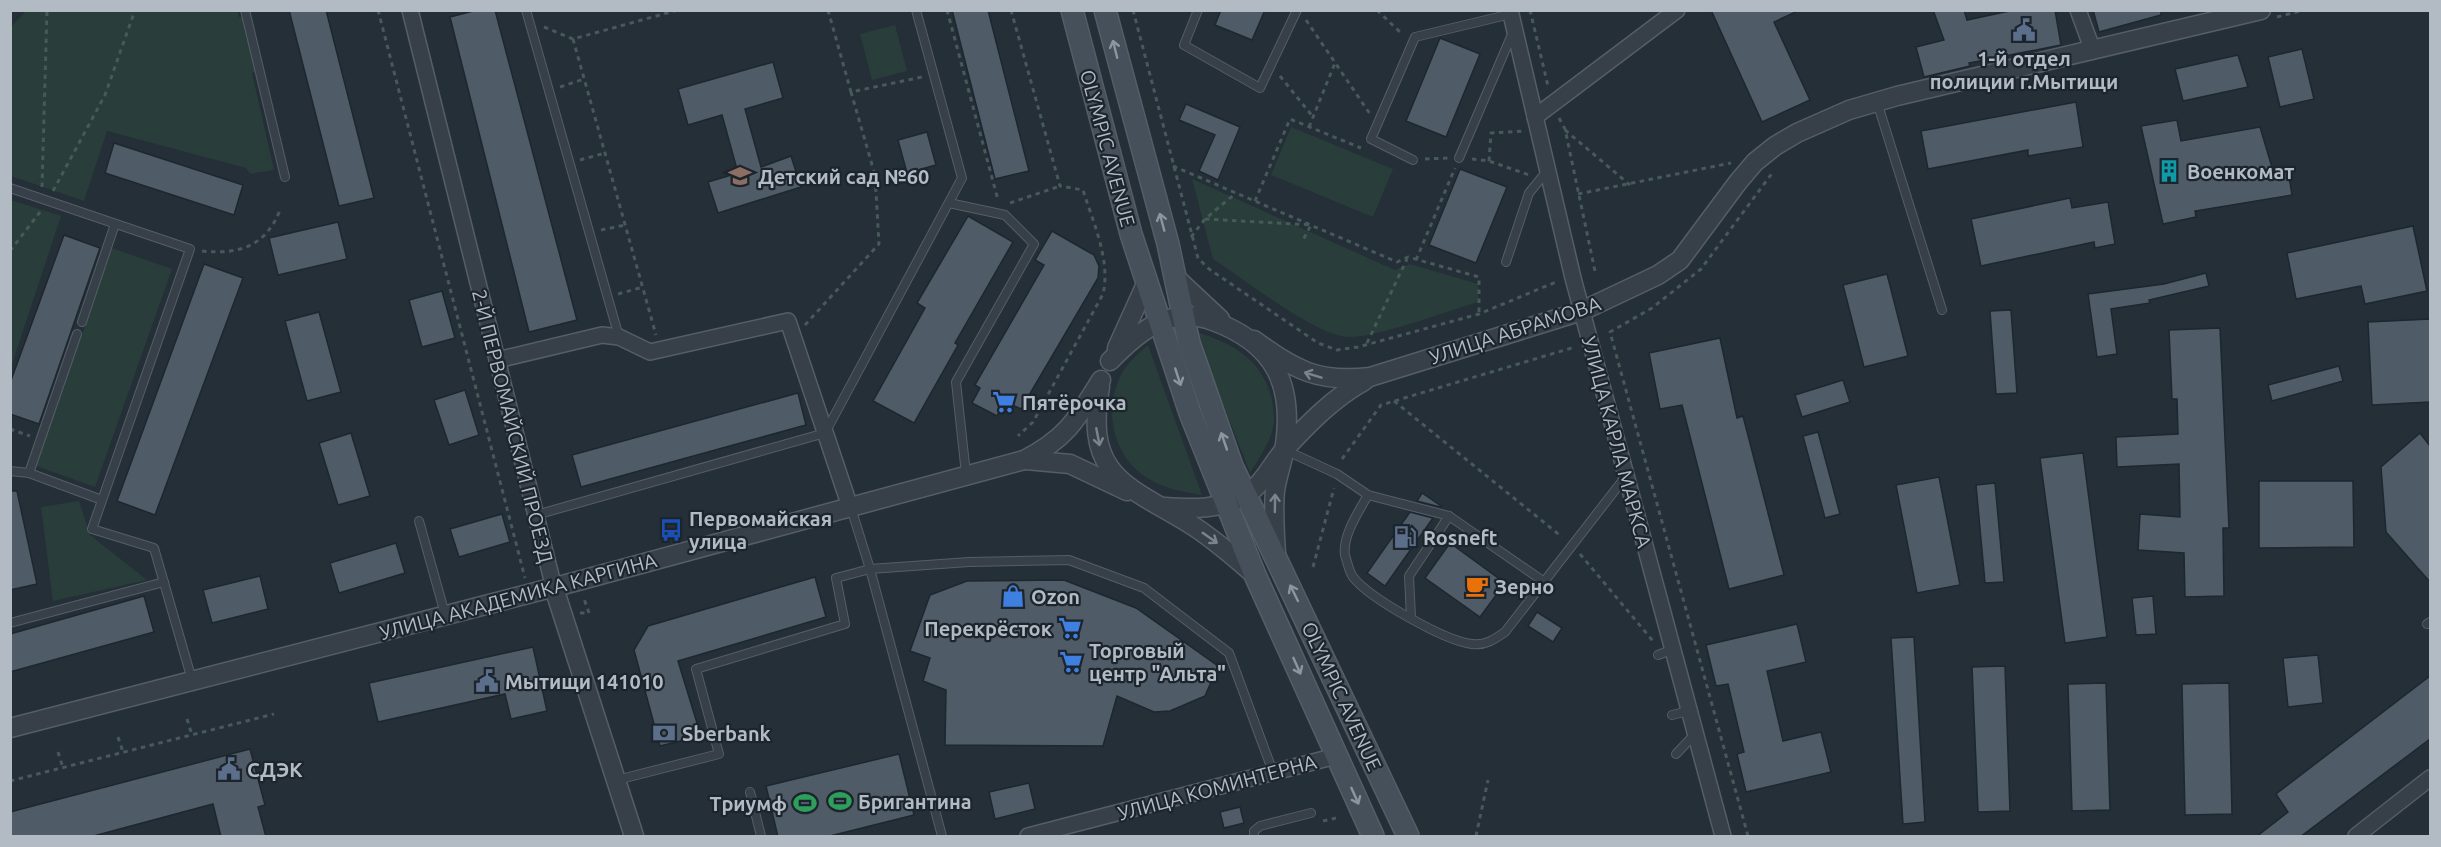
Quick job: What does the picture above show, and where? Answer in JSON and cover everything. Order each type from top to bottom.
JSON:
[{"type":"main road","name":"OLYMPIC AVENUE","points":[[1072,10],[1146,284],[1190,413],[1236,498],[1277,557],[1408,837]]},
{"type":"main road","name":"OLYMPIC AVENUE","points":[[1105,10],[1176,278],[1182,315],[1232,466],[1236,498],[1255,575],[1373,837]]},
{"type":"street","name":"2-Й ПЕРВОМАЙСКИЙ ПРОЕЗД","points":[[410,10],[554,588],[634,837]]},
{"type":"street","points":[[1535,117],[1677,10]]},
{"type":"street","points":[[2078,10],[2093,51]]},
{"type":"street","name":"УЛИЦА АБРАМОВА","points":[[1370,377],[1582,311],[1658,275],[1680,260],[1755,162],[1775,146],[1828,119],[1877,102],[2093,51],[2266,15]]},
{"type":"street","name":"УЛИЦА КАРЛА МАРКСА","points":[[1512,18],[1535,117],[1541,174],[1627,475],[1665,653],[1688,711],[1723,837]]},
{"type":"street","name":"OLYMPIC AVENUE","points":[[1176,278],[1200,304],[1231,327],[1254,340],[1276,368],[1286,396],[1284,450],[1275,491],[1277,557]]},
{"type":"street","name":"OLYMPIC AVENUE","points":[[1146,284],[1101,380],[1096,407],[1096,435],[1105,462],[1120,481],[1144,500],[1162,507],[1221,545],[1255,575]]},
{"type":"street","name":"OLYMPIC AVENUE","points":[[1110,361],[1133,337],[1160,321],[1182,315],[1202,317],[1231,327]]},
{"type":"street","points":[[496,360],[602,335],[619,337],[650,352],[788,321],[850,507]]},
{"type":"street","points":[[1254,340],[1294,368],[1318,377],[1343,380],[1370,377]]},
{"type":"street","points":[[1236,498],[1258,484],[1284,450],[1332,403],[1370,377]]},
{"type":"street","points":[[1024,460],[1059,440],[1073,424],[1101,380]]},
{"type":"street","points":[[1024,460],[1070,464],[1144,500]]},
{"type":"street","name":"УЛИЦА АКАДЕМИКА КАРГИНА","points":[[10,728],[554,588],[1024,460]]},
{"type":"street","name":"OLYMPIC AVENUE","points":[[1162,507],[1200,510],[1236,498]]},
{"type":"street","name":"УЛИЦА КОМИНТЕРНА","points":[[1028,837],[1052,834],[1336,756]]},
{"type":"street","points":[[2356,837],[2430,778]]},
{"type":"lane","points":[[245,10],[285,177]]},
{"type":"lane","points":[[526,10],[605,297],[619,337]]},
{"type":"lane","points":[[536,515],[825,433],[962,178],[916,10]]},
{"type":"lane","points":[[1198,10],[1184,45],[1260,88],[1297,10]]},
{"type":"lane","points":[[1413,160],[1371,139],[1415,38],[1512,18]]},
{"type":"lane","points":[[1459,158],[1512,18]]},
{"type":"lane","points":[[1877,102],[1942,310]]},
{"type":"lane","points":[[1506,262],[1529,194],[1541,174]]},
{"type":"lane","points":[[10,188],[190,249],[92,529],[154,548],[192,681]]},
{"type":"lane","points":[[949,203],[1005,215],[1034,244],[956,382],[966,476]]},
{"type":"lane","points":[[82,322],[115,224]]},
{"type":"lane","points":[[29,473],[77,334]]},
{"type":"lane","points":[[1284,450],[1337,474],[1368,495],[1449,516],[1543,581]]},
{"type":"lane","points":[[10,471],[29,473],[102,500]]},
{"type":"lane","points":[[1368,495],[1353,522],[1345,552],[1352,576],[1383,601],[1451,638],[1473,645],[1490,642],[1505,632],[1627,475]]},
{"type":"lane","points":[[850,507],[870,569],[942,837]]},
{"type":"lane","points":[[1411,616],[1409,576],[1449,516]]},
{"type":"lane","points":[[419,521],[446,616]]},
{"type":"lane","points":[[616,780],[719,754],[696,669],[845,624],[836,578],[870,569],[969,562],[1069,560],[1144,588],[1229,653],[1274,772]]},
{"type":"lane","points":[[10,623],[164,582]]},
{"type":"lane","points":[[1672,715],[1688,711]]},
{"type":"lane","points":[[1676,754],[1695,734]]},
{"type":"lane","points":[[750,792],[761,837]]},
{"type":"lane","points":[[1254,837],[1254,831],[1260,826],[1311,813]]},
{"type":"path","points":[[45,200],[47,10]]},
{"type":"path","points":[[10,251],[45,200],[105,95],[135,10]]},
{"type":"path","points":[[378,10],[520,563]]},
{"type":"path","points":[[529,20],[573,39],[678,10]]},
{"type":"path","points":[[793,338],[879,244],[875,176],[828,10]]},
{"type":"path","points":[[947,10],[1000,207],[1060,186],[1083,190],[1104,261],[1106,283],[1103,294],[1033,422],[1018,436]]},
{"type":"path","points":[[1011,10],[1060,186]]},
{"type":"path","points":[[1133,10],[1198,258],[1209,270],[1318,344],[1337,350],[1367,343],[1479,314],[1557,283]]},
{"type":"path","points":[[1377,10],[1412,44]]},
{"type":"path","points":[[1530,10],[1553,104]]},
{"type":"path","points":[[2266,15],[2304,10]]},
{"type":"path","points":[[1305,19],[1377,125]]},
{"type":"path","points":[[573,39],[660,348]]},
{"type":"path","points":[[1309,127],[1335,63]]},
{"type":"path","points":[[1271,65],[1313,117]]},
{"type":"path","points":[[851,92],[934,74]]},
{"type":"path","points":[[549,91],[584,79]]},
{"type":"path","points":[[1256,201],[1290,119],[1362,149]]},
{"type":"path","points":[[1594,271],[1564,129],[1630,185]]},
{"type":"path","points":[[1524,131],[1491,133],[1489,161],[1541,174]]},
{"type":"path","points":[[568,163],[605,153]]},
{"type":"path","points":[[1413,160],[1459,158],[1416,260]]},
{"type":"path","points":[[1578,194],[1736,162]]},
{"type":"path","points":[[1173,166],[1397,262],[1407,257],[1479,278],[1479,314]]},
{"type":"path","points":[[1748,837],[1610,332],[1652,308],[1701,269],[1773,171]]},
{"type":"path","points":[[1191,237],[1205,219],[1236,193]]},
{"type":"path","points":[[190,249],[218,252],[249,246],[263,239],[274,226],[280,210]]},
{"type":"path","points":[[1205,219],[1311,225]]},
{"type":"path","points":[[588,233],[625,225]]},
{"type":"path","points":[[1303,240],[1311,225]]},
{"type":"path","points":[[1367,343],[1407,257]]},
{"type":"path","points":[[605,297],[643,288]]},
{"type":"path","points":[[1342,459],[1381,405],[1575,347]]},
{"type":"path","points":[[1394,401],[1572,545],[1656,645]]},
{"type":"path","points":[[10,429],[40,440]]},
{"type":"path","points":[[1313,567],[1337,474]]},
{"type":"path","points":[[10,781],[274,714]]},
{"type":"path","points":[[187,719],[192,735]]},
{"type":"path","points":[[118,737],[123,752]]},
{"type":"path","points":[[58,752],[63,768]]},
{"type":"path","points":[[1476,837],[1488,780]]},
{"type":"path","points":[[1323,821],[1336,818]]},
{"type":"green space","points":[[237,10],[239,17],[243,17],[255,72],[252,73],[274,170],[250,174],[246,168],[107,131],[84,201],[11,176],[11,27],[26,11]]},
{"type":"green space","points":[[895,25],[907,71],[872,80],[860,34]]},
{"type":"green space","points":[[1291,127],[1393,169],[1373,217],[1271,175]]},
{"type":"green space","points":[[1192,179],[1395,270],[1410,264],[1478,284],[1478,302],[1394,329],[1361,336],[1348,337],[1317,327],[1279,305],[1213,259]]},
{"type":"green space","points":[[10,200],[61,216],[11,367]]},
{"type":"green space","points":[[112,248],[172,269],[95,487],[36,466]]},
{"type":"green space","points":[[1195,332],[1226,343],[1240,351],[1260,372],[1268,386],[1274,419],[1272,433],[1250,473]]},
{"type":"green space","points":[[1148,345],[1202,495],[1168,488],[1149,479],[1127,460],[1115,434],[1112,405],[1120,377],[1132,360]]},
{"type":"green space","points":[[79,501],[90,535],[147,580],[53,601],[41,507]]},
{"type":"building","points":[[289,10],[326,10],[374,198],[339,206]]},
{"type":"building","points":[[477,10],[495,10],[577,320],[529,332],[450,17]]},
{"type":"building","points":[[952,10],[988,10],[1029,171],[995,179]]},
{"type":"building","points":[[1221,10],[1265,10],[1252,40],[1215,25]]},
{"type":"building","points":[[1711,10],[1800,10],[1774,22],[1810,100],[1762,122]]},
{"type":"building","points":[[1933,10],[1964,10],[1967,20],[2014,10],[2055,10],[2061,45],[1969,63],[1970,66],[1924,77],[1916,47],[1944,40]]},
{"type":"building","points":[[2093,10],[2161,10],[2161,15],[2099,32]]},
{"type":"building","points":[[1440,38],[1480,54],[1446,137],[1406,121]]},
{"type":"building","points":[[2302,49],[2314,99],[2280,107],[2268,57]]},
{"type":"building","points":[[2238,55],[2248,87],[2183,101],[2175,69]]},
{"type":"building","points":[[773,62],[783,98],[745,109],[761,167],[791,156],[801,187],[718,213],[708,182],[738,173],[722,115],[688,125],[678,89]]},
{"type":"building","points":[[2076,102],[2083,147],[2028,156],[2028,150],[1928,169],[1921,131]]},
{"type":"building","points":[[1186,104],[1240,127],[1218,180],[1199,171],[1215,135],[1179,120]]},
{"type":"building","points":[[2177,120],[2181,141],[2260,127],[2274,174],[2288,170],[2292,195],[2195,211],[2196,217],[2163,224],[2141,126]]},
{"type":"building","points":[[927,132],[936,165],[907,173],[898,140]]},
{"type":"building","points":[[114,143],[243,185],[234,215],[105,173]]},
{"type":"building","points":[[1460,169],[1507,187],[1476,263],[1429,245]]},
{"type":"building","points":[[2070,198],[2072,208],[2108,202],[2115,244],[2095,248],[2094,242],[1981,266],[1971,219]]},
{"type":"building","points":[[968,216],[1013,242],[955,343],[958,345],[914,423],[873,401],[925,308],[917,303]]},
{"type":"building","points":[[338,222],[347,259],[278,275],[269,238]]},
{"type":"building","points":[[2413,226],[2427,291],[2365,304],[2361,286],[2296,299],[2287,253]]},
{"type":"building","points":[[1052,231],[1094,255],[1099,266],[1098,278],[1021,409],[1004,401],[997,416],[972,403],[980,388],[975,385],[1044,265],[1035,260]]},
{"type":"building","points":[[64,235],[100,248],[39,424],[10,414],[10,383]]},
{"type":"building","points":[[204,264],[243,278],[155,515],[117,501]]},
{"type":"building","points":[[2206,273],[2209,286],[2149,300],[2150,303],[2111,309],[2117,354],[2097,357],[2088,294],[2164,284]]},
{"type":"building","points":[[1887,274],[1908,356],[1864,367],[1843,285]]},
{"type":"building","points":[[442,291],[455,338],[422,347],[409,300]]},
{"type":"building","points":[[2011,310],[2017,393],[1996,394],[1990,311]]},
{"type":"building","points":[[319,312],[341,392],[307,401],[285,321]]},
{"type":"building","points":[[2430,319],[2430,402],[2372,405],[2368,322]]},
{"type":"building","points":[[2220,328],[2229,528],[2223,528],[2224,596],[2185,597],[2184,553],[2138,550],[2140,514],[2180,517],[2179,464],[2117,467],[2116,437],[2178,434],[2177,399],[2172,399],[2169,330]]},
{"type":"building","points":[[1720,338],[1737,418],[1743,416],[1784,575],[1729,589],[1682,405],[1660,409],[1649,353]]},
{"type":"building","points":[[2339,366],[2343,381],[2272,401],[2268,385]]},
{"type":"building","points":[[1843,380],[1850,402],[1802,417],[1795,395]]},
{"type":"building","points":[[465,390],[479,435],[449,445],[434,400]]},
{"type":"building","points":[[798,393],[806,425],[581,487],[572,455]]},
{"type":"building","points":[[1818,432],[1840,514],[1825,518],[1803,436]]},
{"type":"building","points":[[351,433],[370,496],[338,505],[319,443]]},
{"type":"building","points":[[2420,433],[2430,446],[2430,582],[2386,532],[2381,467]]},
{"type":"building","points":[[2083,453],[2107,637],[2065,643],[2040,458]]},
{"type":"building","points":[[1939,477],[1960,585],[1917,593],[1896,485]]},
{"type":"building","points":[[2259,481],[2353,481],[2354,547],[2259,548]]},
{"type":"building","points":[[1995,483],[2004,582],[1985,583],[1976,485]]},
{"type":"building","points":[[10,491],[17,491],[37,584],[10,590]]},
{"type":"building","points":[[1422,493],[1441,506],[1417,501]]},
{"type":"building","points":[[1410,512],[1433,518],[1385,586],[1367,573]]},
{"type":"building","points":[[502,514],[510,542],[459,557],[450,529]]},
{"type":"building","points":[[396,543],[405,573],[339,593],[330,563]]},
{"type":"building","points":[[1450,543],[1505,583],[1480,617],[1425,578]]},
{"type":"building","points":[[260,576],[268,609],[212,623],[203,590]]},
{"type":"building","points":[[815,577],[826,617],[678,661],[701,736],[660,746],[634,650],[648,626]]},
{"type":"building","name":"Торговый центр \"Альта\"","points":[[1064,580],[1136,608],[1218,666],[1205,696],[1170,711],[1154,712],[1117,696],[1103,746],[945,745],[946,690],[923,681],[930,658],[910,651],[930,595],[967,581]]},
{"type":"building","points":[[144,596],[154,632],[10,672],[10,634]]},
{"type":"building","points":[[2153,596],[2156,634],[2136,635],[2132,598]]},
{"type":"building","points":[[1537,612],[1562,628],[1553,642],[1528,626]]},
{"type":"building","points":[[1797,624],[1806,662],[1767,671],[1783,741],[1821,732],[1831,772],[1746,792],[1737,754],[1744,752],[1728,684],[1716,686],[1706,645]]},
{"type":"building","points":[[1914,637],[1925,822],[1903,824],[1891,638]]},
{"type":"building","points":[[533,647],[547,711],[511,719],[505,694],[378,722],[369,683]]},
{"type":"building","points":[[2318,655],[2323,703],[2288,707],[2283,658]]},
{"type":"building","points":[[2005,666],[2010,811],[1978,812],[1972,667]]},
{"type":"building","points":[[2430,676],[2430,739],[2300,837],[2256,837],[2288,812],[2276,794]]},
{"type":"building","points":[[2106,683],[2110,810],[2072,811],[2068,684]]},
{"type":"building","points":[[2229,683],[2232,814],[2185,815],[2182,684]]},
{"type":"building","points":[[250,749],[265,805],[258,807],[266,837],[221,837],[213,804],[90,837],[10,837],[10,812]]},
{"type":"building","name":"Бригантина","points":[[899,754],[914,815],[826,837],[778,837],[766,786]]},
{"type":"building","points":[[1029,783],[1035,809],[995,819],[989,792]]},
{"type":"building","points":[[1240,807],[1244,823],[1224,828],[1220,812]]},
{"type":"place","name":"1-й отдел полиции г.Мытищи","points":[[2024,30]]},
{"type":"place","name":"Военкомат","points":[[2169,171]]},
{"type":"place","name":"Детский сад №60","points":[[740,176]]},
{"type":"place","name":"Пятёрочка","points":[[1004,402]]},
{"type":"place","name":"Первомайская улица","points":[[671,530]]},
{"type":"place","name":"Rosneft","points":[[1405,537]]},
{"type":"place","name":"Зерно","points":[[1477,586]]},
{"type":"place","name":"Ozon","points":[[1013,596]]},
{"type":"place","name":"Перекрёсток","points":[[1070,628]]},
{"type":"place","name":"Торговый центр \"Альта\"","points":[[1071,662]]},
{"type":"place","name":"Мытищи 141010","points":[[487,681]]},
{"type":"place","name":"Sberbank","points":[[664,733]]},
{"type":"place","name":"СДЭК","points":[[229,769]]},
{"type":"place","name":"Бригантина","points":[[840,801]]},
{"type":"place","name":"Триумф","points":[[805,803]]}]
